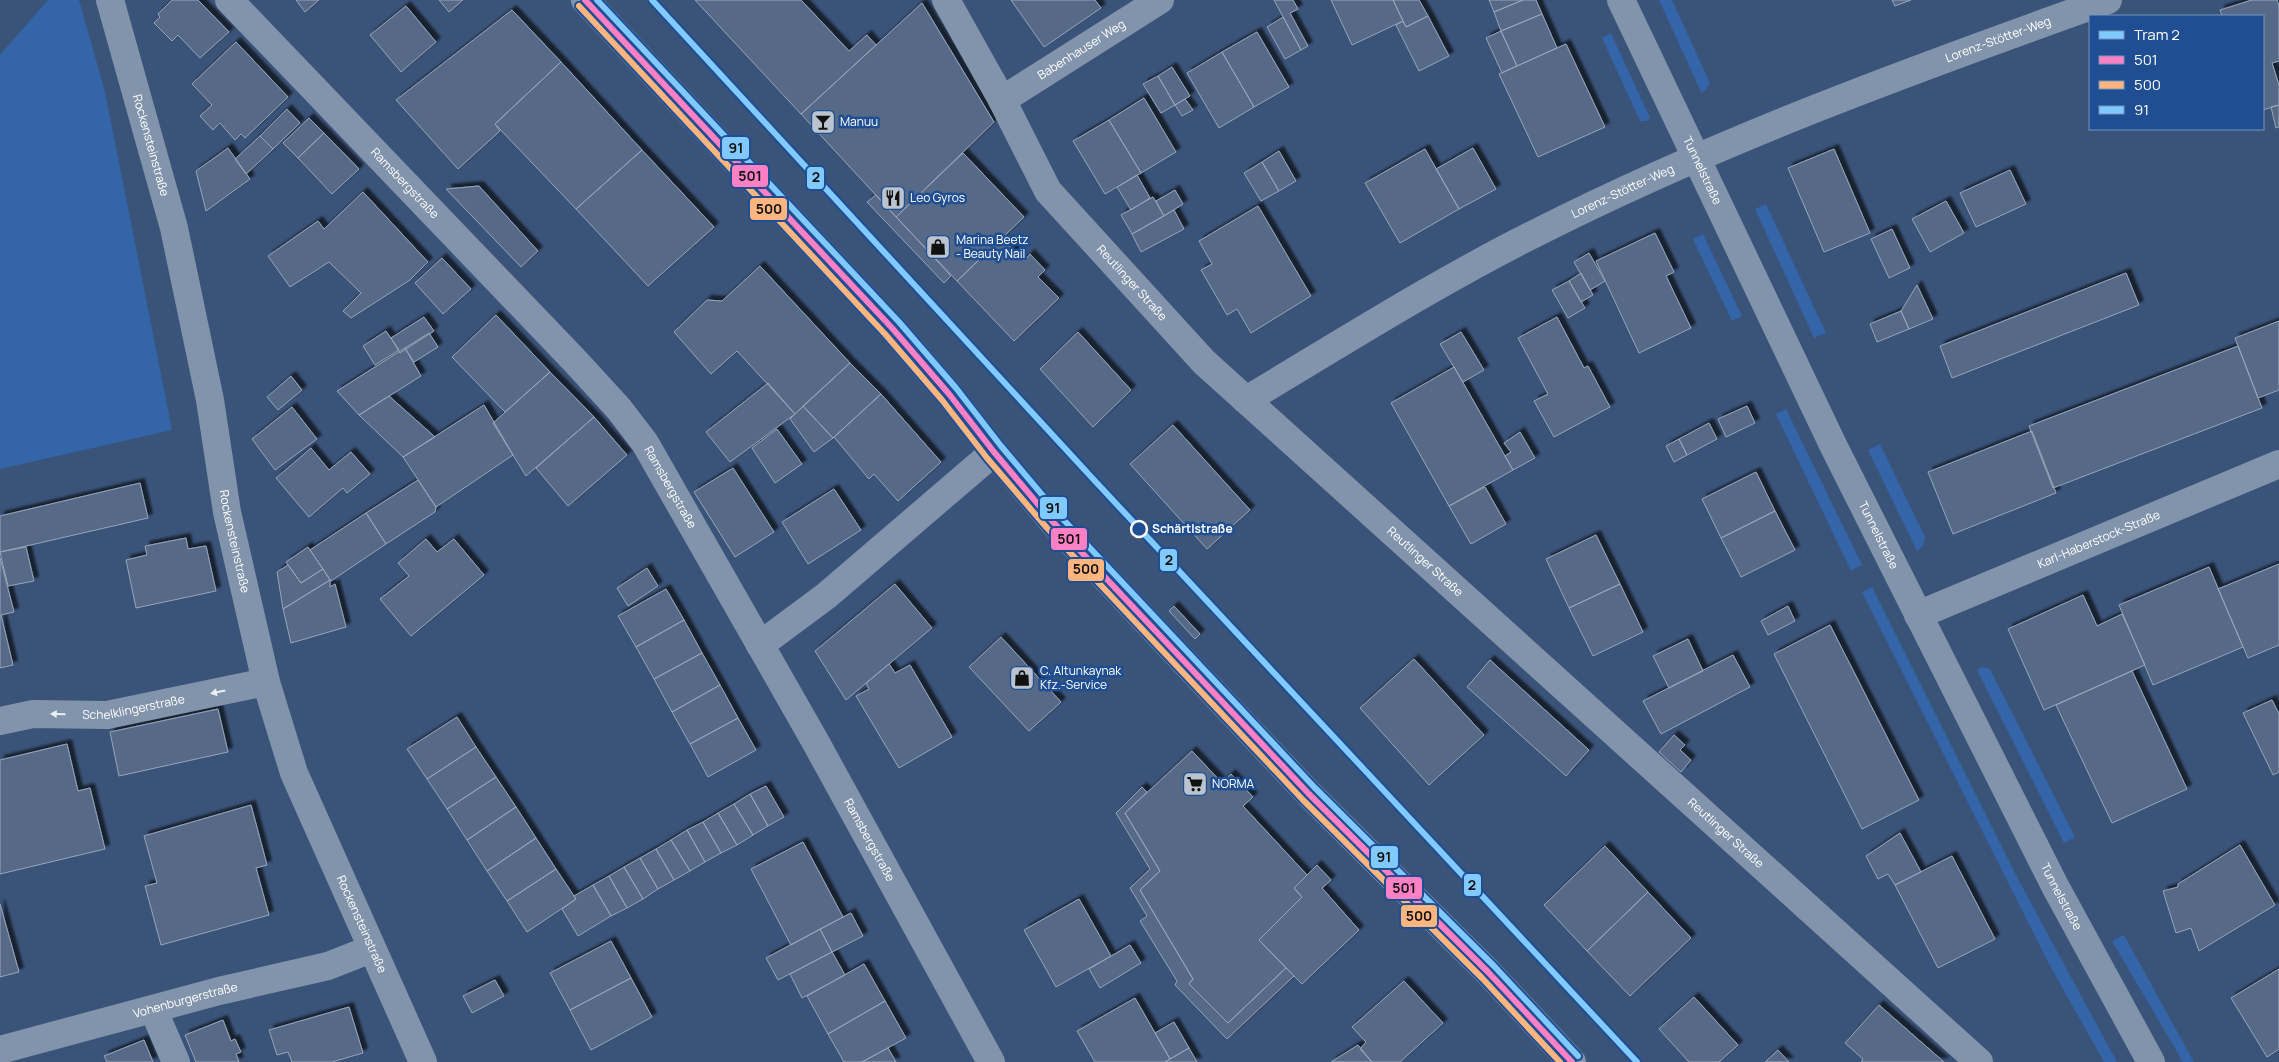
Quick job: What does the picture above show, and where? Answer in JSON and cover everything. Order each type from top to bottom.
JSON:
[{"type":"street","name":"Rockensteinstraße","points":[[110,0],[174,228],[210,400],[227,512],[266,682],[294,773],[423,1062]]},
{"type":"street","name":"Ramsbergstraße","points":[[229,0],[619,409],[645,443],[916,923],[991,1062]]},
{"type":"street","points":[[585,0],[892,328],[1054,522],[1309,794],[1488,972],[1572,1062]]},
{"type":"street","name":"Reutlinger Straße","points":[[946,0],[1002,100],[1048,191],[1204,362],[1980,1062]]},
{"type":"street","name":"Babenhauser Weg","points":[[1002,100],[1160,0]]},
{"type":"street","name":"Tunnelstraße","points":[[1622,0],[1833,445],[2055,886],[2151,1062]]},
{"type":"street","name":"Lorenz-Stötter-Weg","points":[[1246,400],[1452,277],[1500,251],[1696,157],[1825,104],[2108,0]]},
{"type":"street","points":[[760,645],[826,596],[994,452]]},
{"type":"street","name":"Karl-Haberstock-Straße","points":[[1918,615],[2279,464]]},
{"type":"street","name":"Schelklingerstraße","points":[[0,721],[33,714],[107,715],[266,682]]},
{"type":"street","name":"Vohenburgerstraße","points":[[0,1050],[153,1009],[328,966],[371,949]]},
{"type":"street","points":[[153,1009],[176,1062]]},
{"type":"shaded area","points":[[48,0],[79,0],[105,92],[172,430],[0,469],[0,55]]},
{"type":"shaded area","points":[[1659,0],[1672,0],[1710,83],[1702,94]]},
{"type":"shaded area","points":[[1611,33],[1650,118],[1646,121],[1640,121],[1602,38]]},
{"type":"shaded area","points":[[1766,204],[1826,333],[1814,338],[1755,209]]},
{"type":"shaded area","points":[[1703,234],[1742,316],[1732,321],[1693,239]]},
{"type":"shaded area","points":[[1786,409],[1862,565],[1851,571],[1776,414]]},
{"type":"shaded area","points":[[1880,444],[1925,537],[1923,546],[1917,551],[1868,450]]},
{"type":"shaded area","points":[[1872,587],[2018,879],[2117,1062],[2104,1062],[2049,964],[1862,592]]},
{"type":"shaded area","points":[[1982,667],[1990,669],[2075,837],[2064,843],[1977,670]]},
{"type":"shaded area","points":[[2124,935],[2194,1062],[2183,1062],[2112,941]]},
{"type":"building","points":[[172,0],[198,0],[229,32],[200,58],[178,35],[172,41],[154,23],[160,17],[158,14]]},
{"type":"building","points":[[296,0],[319,0],[305,12]]},
{"type":"building","points":[[439,0],[463,0],[449,12]]},
{"type":"building","points":[[695,0],[801,0],[849,51],[867,35],[876,45],[801,114]]},
{"type":"building","points":[[1011,0],[1095,0],[1101,8],[1044,47]]},
{"type":"building","points":[[1274,0],[1293,0],[1298,9],[1290,13],[1308,46],[1301,50]]},
{"type":"building","points":[[1331,0],[1393,0],[1403,21],[1352,45]]},
{"type":"building","points":[[1393,0],[1419,0],[1428,16],[1406,27]]},
{"type":"building","points":[[1489,0],[1523,0],[1494,12]]},
{"type":"building","points":[[1523,0],[1536,0],[1542,14],[1501,31],[1494,12]]},
{"type":"building","points":[[1892,0],[1911,0],[1895,6]]},
{"type":"building","points":[[2252,0],[2277,0],[2279,6],[2279,61],[2272,63],[2279,85],[2279,105],[2264,110],[2264,15],[2222,15],[2220,10]]},
{"type":"building","points":[[922,3],[994,122],[896,217],[801,114]]},
{"type":"building","points":[[406,6],[436,42],[401,72],[370,35]]},
{"type":"building","points":[[512,10],[561,62],[495,124],[500,131],[458,169],[396,100]]},
{"type":"building","points":[[1542,14],[1557,48],[1517,66],[1501,31]]},
{"type":"building","points":[[1428,16],[1449,56],[1419,71],[1396,25],[1403,21],[1406,27]]},
{"type":"building","points":[[1283,17],[1301,50],[1285,59],[1267,27]]},
{"type":"building","points":[[1501,31],[1517,66],[1502,73],[1486,38]]},
{"type":"building","points":[[1257,32],[1289,87],[1254,107],[1222,52]]},
{"type":"building","points":[[236,42],[288,97],[245,138],[241,134],[235,140],[220,123],[213,130],[200,116],[212,105],[192,84]]},
{"type":"building","points":[[1566,44],[1605,127],[1538,157],[1499,74]]},
{"type":"building","points":[[1222,52],[1254,107],[1219,128],[1187,73]]},
{"type":"building","points":[[561,62],[642,150],[576,209],[495,124]]},
{"type":"building","points":[[1172,67],[1190,96],[1175,105],[1158,76]]},
{"type":"building","points":[[1158,76],[1175,105],[1161,113],[1143,84]]},
{"type":"building","points":[[1144,98],[1176,152],[1141,173],[1109,120]]},
{"type":"building","points":[[1185,99],[1193,110],[1182,116],[1175,105]]},
{"type":"building","points":[[2279,105],[2279,127],[2276,128],[2271,107]]},
{"type":"building","points":[[287,109],[300,123],[273,149],[260,136]]},
{"type":"building","points":[[309,118],[324,133],[298,158],[283,143]]},
{"type":"building","points":[[1109,120],[1141,173],[1105,194],[1073,141]]},
{"type":"building","points":[[324,133],[359,169],[332,194],[298,158]]},
{"type":"building","points":[[260,136],[273,149],[246,174],[235,159]]},
{"type":"building","points":[[228,148],[250,179],[206,211],[196,171]]},
{"type":"building","points":[[1473,148],[1496,189],[1459,209],[1436,169]]},
{"type":"building","points":[[1425,149],[1459,209],[1400,243],[1365,183]]},
{"type":"building","points":[[1834,149],[1870,233],[1824,252],[1788,168]]},
{"type":"building","points":[[642,150],[714,227],[648,286],[576,209]]},
{"type":"building","points":[[1279,151],[1296,181],[1279,191],[1262,162]]},
{"type":"building","points":[[963,153],[1024,217],[957,281],[896,217]]},
{"type":"building","points":[[1262,162],[1279,191],[1261,201],[1244,173]]},
{"type":"building","points":[[2010,170],[2026,204],[1976,227],[1960,193]]},
{"type":"building","points":[[1137,175],[1150,198],[1131,210],[1117,187]]},
{"type":"building","points":[[479,186],[538,251],[521,267],[446,189]]},
{"type":"building","points":[[1175,190],[1183,204],[1164,216],[1156,201]]},
{"type":"building","points":[[363,192],[428,262],[410,280],[351,318],[343,311],[361,293],[329,262],[290,287],[268,256],[318,221],[324,229]]},
{"type":"building","points":[[876,195],[951,276],[944,283],[867,202]]},
{"type":"building","points":[[1153,197],[1164,216],[1132,234],[1121,215]]},
{"type":"building","points":[[1946,201],[1964,233],[1930,252],[1912,219]]},
{"type":"building","points":[[1258,206],[1311,296],[1251,333],[1237,309],[1227,315],[1201,270],[1212,264],[1199,241]]},
{"type":"building","points":[[1174,210],[1184,229],[1141,252],[1132,234]]},
{"type":"building","points":[[1892,229],[1910,268],[1889,278],[1871,239]]},
{"type":"building","points":[[1655,233],[1674,272],[1666,276],[1691,328],[1639,353],[1596,261]]},
{"type":"building","points":[[1002,238],[1024,261],[1030,254],[1045,270],[1038,277],[1059,298],[1014,341],[957,281]]},
{"type":"building","points":[[1589,253],[1605,281],[1590,290],[1574,262]]},
{"type":"building","points":[[442,258],[471,289],[443,314],[415,283]]},
{"type":"building","points":[[760,266],[850,363],[795,414],[737,351],[711,374],[674,332],[707,300],[722,301]]},
{"type":"building","points":[[1581,273],[1593,295],[1581,302],[1569,281]]},
{"type":"building","points":[[2126,273],[2139,305],[1952,378],[1940,346]]},
{"type":"building","points":[[1569,281],[1585,308],[1568,318],[1552,290]]},
{"type":"building","points":[[1917,285],[1933,319],[1909,329],[1901,311]]},
{"type":"building","points":[[1901,311],[1909,329],[1877,342],[1870,324]]},
{"type":"building","points":[[496,315],[550,372],[505,412],[452,357]]},
{"type":"building","points":[[424,317],[434,331],[400,353],[391,338]]},
{"type":"building","points":[[1557,317],[1584,368],[1588,366],[1610,407],[1554,437],[1534,401],[1548,394],[1518,338]]},
{"type":"building","points":[[2279,321],[2279,390],[2258,398],[2235,338]]},
{"type":"building","points":[[386,331],[399,350],[375,365],[363,346]]},
{"type":"building","points":[[1078,332],[1131,390],[1093,427],[1040,369]]},
{"type":"building","points":[[1461,332],[1484,370],[1463,382],[1440,344]]},
{"type":"building","points":[[429,333],[438,347],[414,362],[405,348]]},
{"type":"building","points":[[2238,346],[2262,408],[2053,488],[2029,426]]},
{"type":"building","points":[[405,348],[421,376],[359,415],[337,391]]},
{"type":"building","points":[[850,363],[881,394],[833,438],[803,406]]},
{"type":"building","points":[[1454,367],[1513,470],[1449,506],[1391,403]]},
{"type":"building","points":[[550,372],[594,417],[526,476],[493,423]]},
{"type":"building","points":[[291,376],[302,390],[278,410],[267,397]]},
{"type":"building","points":[[768,383],[795,414],[730,462],[706,432]]},
{"type":"building","points":[[881,394],[941,462],[898,501],[874,474],[869,479],[834,437]]},
{"type":"building","points":[[389,396],[435,437],[403,457],[359,415]]},
{"type":"building","points":[[484,405],[513,455],[436,507],[403,457]]},
{"type":"building","points":[[803,406],[833,438],[814,452],[790,419]]},
{"type":"building","points":[[1747,406],[1755,423],[1726,437],[1718,419]]},
{"type":"building","points":[[292,407],[317,439],[275,470],[252,439]]},
{"type":"building","points":[[594,417],[627,455],[568,506],[536,468]]},
{"type":"building","points":[[1709,423],[1717,439],[1687,455],[1679,439]]},
{"type":"building","points":[[1173,425],[1250,510],[1207,549],[1130,464]]},
{"type":"building","points":[[777,429],[802,464],[775,483],[752,448]]},
{"type":"building","points":[[2032,431],[2056,493],[1953,534],[1928,472]]},
{"type":"building","points":[[1520,432],[1535,458],[1513,470],[1505,456],[1511,452],[1504,443]]},
{"type":"building","points":[[1679,439],[1687,455],[1674,462],[1666,446]]},
{"type":"building","points":[[311,448],[329,470],[351,452],[370,474],[347,493],[343,488],[309,517],[276,478]]},
{"type":"building","points":[[733,468],[774,532],[735,557],[694,492]]},
{"type":"building","points":[[1756,472],[1775,511],[1721,538],[1702,499]]},
{"type":"building","points":[[418,480],[436,507],[435,512],[386,544],[366,513]]},
{"type":"building","points":[[140,483],[148,518],[0,552],[0,516]]},
{"type":"building","points":[[1485,487],[1506,524],[1471,544],[1449,506]]},
{"type":"building","points":[[834,489],[861,530],[808,564],[782,522]]},
{"type":"building","points":[[1775,511],[1795,550],[1741,577],[1721,538]]},
{"type":"building","points":[[366,513],[386,544],[331,581],[310,550]]},
{"type":"building","points":[[1596,535],[1620,584],[1569,608],[1546,559]]},
{"type":"building","points":[[186,538],[188,549],[206,546],[216,591],[136,608],[126,560],[147,555],[145,546]]},
{"type":"building","points":[[426,539],[437,552],[454,539],[484,575],[411,636],[380,599],[409,576],[398,563]]},
{"type":"building","points":[[26,547],[34,581],[8,586],[0,552]]},
{"type":"building","points":[[308,547],[323,569],[301,583],[286,562]]},
{"type":"building","points":[[0,558],[14,612],[1,615],[13,665],[0,668]]},
{"type":"building","points":[[2279,564],[2279,645],[2248,658],[2218,589]]},
{"type":"building","points":[[288,565],[301,583],[323,569],[330,580],[283,609],[277,572]]},
{"type":"building","points":[[2209,567],[2243,647],[2153,685],[2119,605]]},
{"type":"building","points":[[647,568],[658,586],[628,606],[617,588]]},
{"type":"building","points":[[330,580],[330,587],[335,584],[346,627],[291,643],[283,609]]},
{"type":"building","points":[[895,584],[932,628],[846,700],[815,651]]},
{"type":"building","points":[[1620,584],[1643,632],[1593,656],[1569,608]]},
{"type":"building","points":[[666,589],[684,620],[636,647],[618,616]]},
{"type":"building","points":[[2083,595],[2097,626],[2122,614],[2145,665],[2044,710],[2008,629]]},
{"type":"building","points":[[1174,606],[1200,634],[1195,639],[1169,611]]},
{"type":"building","points":[[1788,606],[1795,621],[1768,635],[1761,621]]},
{"type":"building","points":[[684,620],[702,653],[654,679],[636,647]]},
{"type":"building","points":[[1830,625],[1919,800],[1862,829],[1774,654]]},
{"type":"building","points":[[1001,637],[1061,702],[1029,731],[969,667]]},
{"type":"building","points":[[1688,639],[1703,671],[1669,688],[1653,656]]},
{"type":"building","points":[[702,653],[720,685],[672,712],[654,679]]},
{"type":"building","points":[[1733,655],[1750,687],[1661,734],[1643,701]]},
{"type":"building","points":[[1414,659],[1484,735],[1429,785],[1360,708]]},
{"type":"building","points":[[1490,660],[1589,750],[1566,776],[1467,687]]},
{"type":"building","points":[[889,664],[895,673],[910,665],[952,737],[899,768],[856,696],[869,689],[866,683]]},
{"type":"building","points":[[2132,671],[2187,789],[2112,823],[2056,705]]},
{"type":"building","points":[[720,685],[738,718],[690,744],[672,712]]},
{"type":"building","points":[[2272,700],[2279,714],[2279,772],[2273,775],[2243,713]]},
{"type":"building","points":[[218,709],[228,752],[119,776],[110,732]]},
{"type":"building","points":[[457,717],[476,747],[427,779],[407,749]]},
{"type":"building","points":[[738,718],[756,750],[708,777],[690,744]]},
{"type":"building","points":[[1674,735],[1685,745],[1680,750],[1691,760],[1681,772],[1659,752]]},
{"type":"building","points":[[67,744],[78,791],[90,788],[105,849],[0,874],[0,760]]},
{"type":"building","points":[[476,747],[496,777],[447,809],[427,779]]},
{"type":"building","points":[[1192,751],[1222,783],[1231,774],[1253,797],[1243,806],[1307,875],[1294,888],[1302,897],[1259,940],[1286,968],[1228,1023],[1189,984],[1193,979],[1140,890],[1160,871],[1125,813]]},
{"type":"building","points":[[496,777],[516,807],[467,840],[447,809]]},
{"type":"building","points":[[766,786],[784,817],[768,826],[750,794]]},
{"type":"building","points":[[1142,787],[1147,792],[1125,813],[1160,871],[1140,890],[1193,979],[1189,984],[1228,1023],[1286,968],[1294,976],[1227,1039],[1175,985],[1177,981],[1140,921],[1147,916],[1130,888],[1150,869],[1116,813]]},
{"type":"building","points":[[750,794],[768,826],[753,835],[734,804]]},
{"type":"building","points":[[734,804],[753,835],[737,845],[718,813]]},
{"type":"building","points":[[251,805],[267,865],[256,868],[269,915],[161,945],[145,886],[157,883],[144,836]]},
{"type":"building","points":[[516,807],[536,838],[487,871],[467,840]]},
{"type":"building","points":[[718,813],[737,845],[721,853],[703,822]]},
{"type":"building","points":[[703,822],[721,853],[705,862],[687,830]]},
{"type":"building","points":[[687,830],[705,862],[690,871],[671,840]]},
{"type":"building","points":[[1900,833],[1921,872],[1895,885],[1888,874],[1878,879],[1866,856]]},
{"type":"building","points":[[536,838],[556,869],[507,901],[487,871]]},
{"type":"building","points":[[671,840],[690,871],[674,880],[656,849]]},
{"type":"building","points":[[803,842],[843,917],[791,945],[751,869]]},
{"type":"building","points":[[2240,845],[2275,905],[2199,951],[2191,928],[2176,933],[2163,891],[2178,887],[2178,884]]},
{"type":"building","points":[[1605,846],[1648,892],[1587,951],[1544,905]]},
{"type":"building","points":[[656,849],[674,880],[658,889],[640,858]]},
{"type":"building","points":[[1952,856],[1995,939],[1938,968],[1895,885]]},
{"type":"building","points":[[640,858],[658,889],[643,899],[624,867]]},
{"type":"building","points":[[1317,865],[1331,880],[1322,888],[1359,930],[1302,984],[1259,940],[1302,897],[1294,888]]},
{"type":"building","points":[[624,867],[643,899],[627,908],[609,876]]},
{"type":"building","points":[[556,869],[576,899],[527,932],[507,901]]},
{"type":"building","points":[[609,876],[627,908],[611,916],[593,885]]},
{"type":"building","points":[[593,885],[611,916],[578,936],[562,909],[576,899],[574,896]]},
{"type":"building","points":[[1648,892],[1691,938],[1630,996],[1587,951]]},
{"type":"building","points":[[1079,899],[1111,956],[1056,987],[1024,930]]},
{"type":"building","points":[[0,904],[19,972],[0,977]]},
{"type":"building","points":[[851,913],[863,936],[832,952],[820,929]]},
{"type":"building","points":[[820,929],[832,952],[778,980],[766,958]]},
{"type":"building","points":[[611,941],[631,978],[570,1010],[550,973]]},
{"type":"building","points":[[1130,945],[1141,963],[1100,988],[1089,969]]},
{"type":"building","points":[[832,952],[845,975],[802,998],[790,974]]},
{"type":"building","points":[[864,964],[885,1001],[828,1034],[807,996]]},
{"type":"building","points":[[2279,969],[2279,1049],[2267,1057],[2231,998]]},
{"type":"building","points":[[631,978],[652,1017],[591,1050],[570,1010]]},
{"type":"building","points":[[495,980],[504,996],[472,1013],[463,996]]},
{"type":"building","points":[[1404,981],[1443,1023],[1400,1062],[1372,1062],[1360,1049],[1366,1042],[1352,1027]]},
{"type":"building","points":[[1694,997],[1738,1045],[1719,1062],[1689,1062],[1659,1029]]},
{"type":"building","points":[[1135,998],[1170,1059],[1165,1062],[1095,1062],[1077,1031]]},
{"type":"building","points":[[885,1001],[906,1038],[862,1062],[844,1062],[828,1034]]},
{"type":"building","points":[[1879,1005],[1944,1062],[1861,1062],[1863,1059],[1845,1043]]},
{"type":"building","points":[[349,1007],[363,1053],[332,1062],[292,1062],[288,1052],[277,1055],[269,1030]]},
{"type":"building","points":[[223,1020],[231,1041],[235,1039],[241,1052],[236,1054],[239,1062],[196,1062],[185,1035]]},
{"type":"building","points":[[1174,1022],[1189,1048],[1170,1059],[1155,1033]]},
{"type":"building","points":[[144,1040],[153,1062],[107,1062],[104,1056]]},
{"type":"building","points":[[1358,1045],[1372,1062],[1331,1062]]},
{"type":"building","points":[[888,1048],[896,1062],[862,1062]]},
{"type":"building","points":[[1189,1048],[1197,1062],[1165,1062],[1170,1059]]},
{"type":"building","points":[[1778,1050],[1789,1062],[1765,1062]]},
{"type":"tram line","name":"2","points":[[652,0],[1095,481],[1637,1062]]},
{"type":"transit line","name":"501","points":[[585,0],[892,328],[949,394],[994,452],[1053,522],[1309,794],[1488,972],[1572,1062]]},
{"type":"transit line","name":"91","points":[[597,0],[899,322],[956,388],[1001,446],[1060,516],[1315,788],[1494,966],[1578,1056]]},
{"type":"transit line","name":"500","points":[[579,6],[885,334],[1047,528],[1303,800],[1482,978],[1560,1062]]},
{"type":"place","name":"Manuu","points":[[823,122]]},
{"type":"place","name":"Leo Gyros","points":[[893,198]]},
{"type":"place","name":"Marina Beetz - Beauty Nail","points":[[938,247]]},
{"type":"place","name":"Schärtlstraße","points":[[1139,529]]},
{"type":"place","name":"C. Altunkaynak Kfz.-Service","points":[[1022,678]]},
{"type":"place","name":"NORMA","points":[[1195,784]]}]
